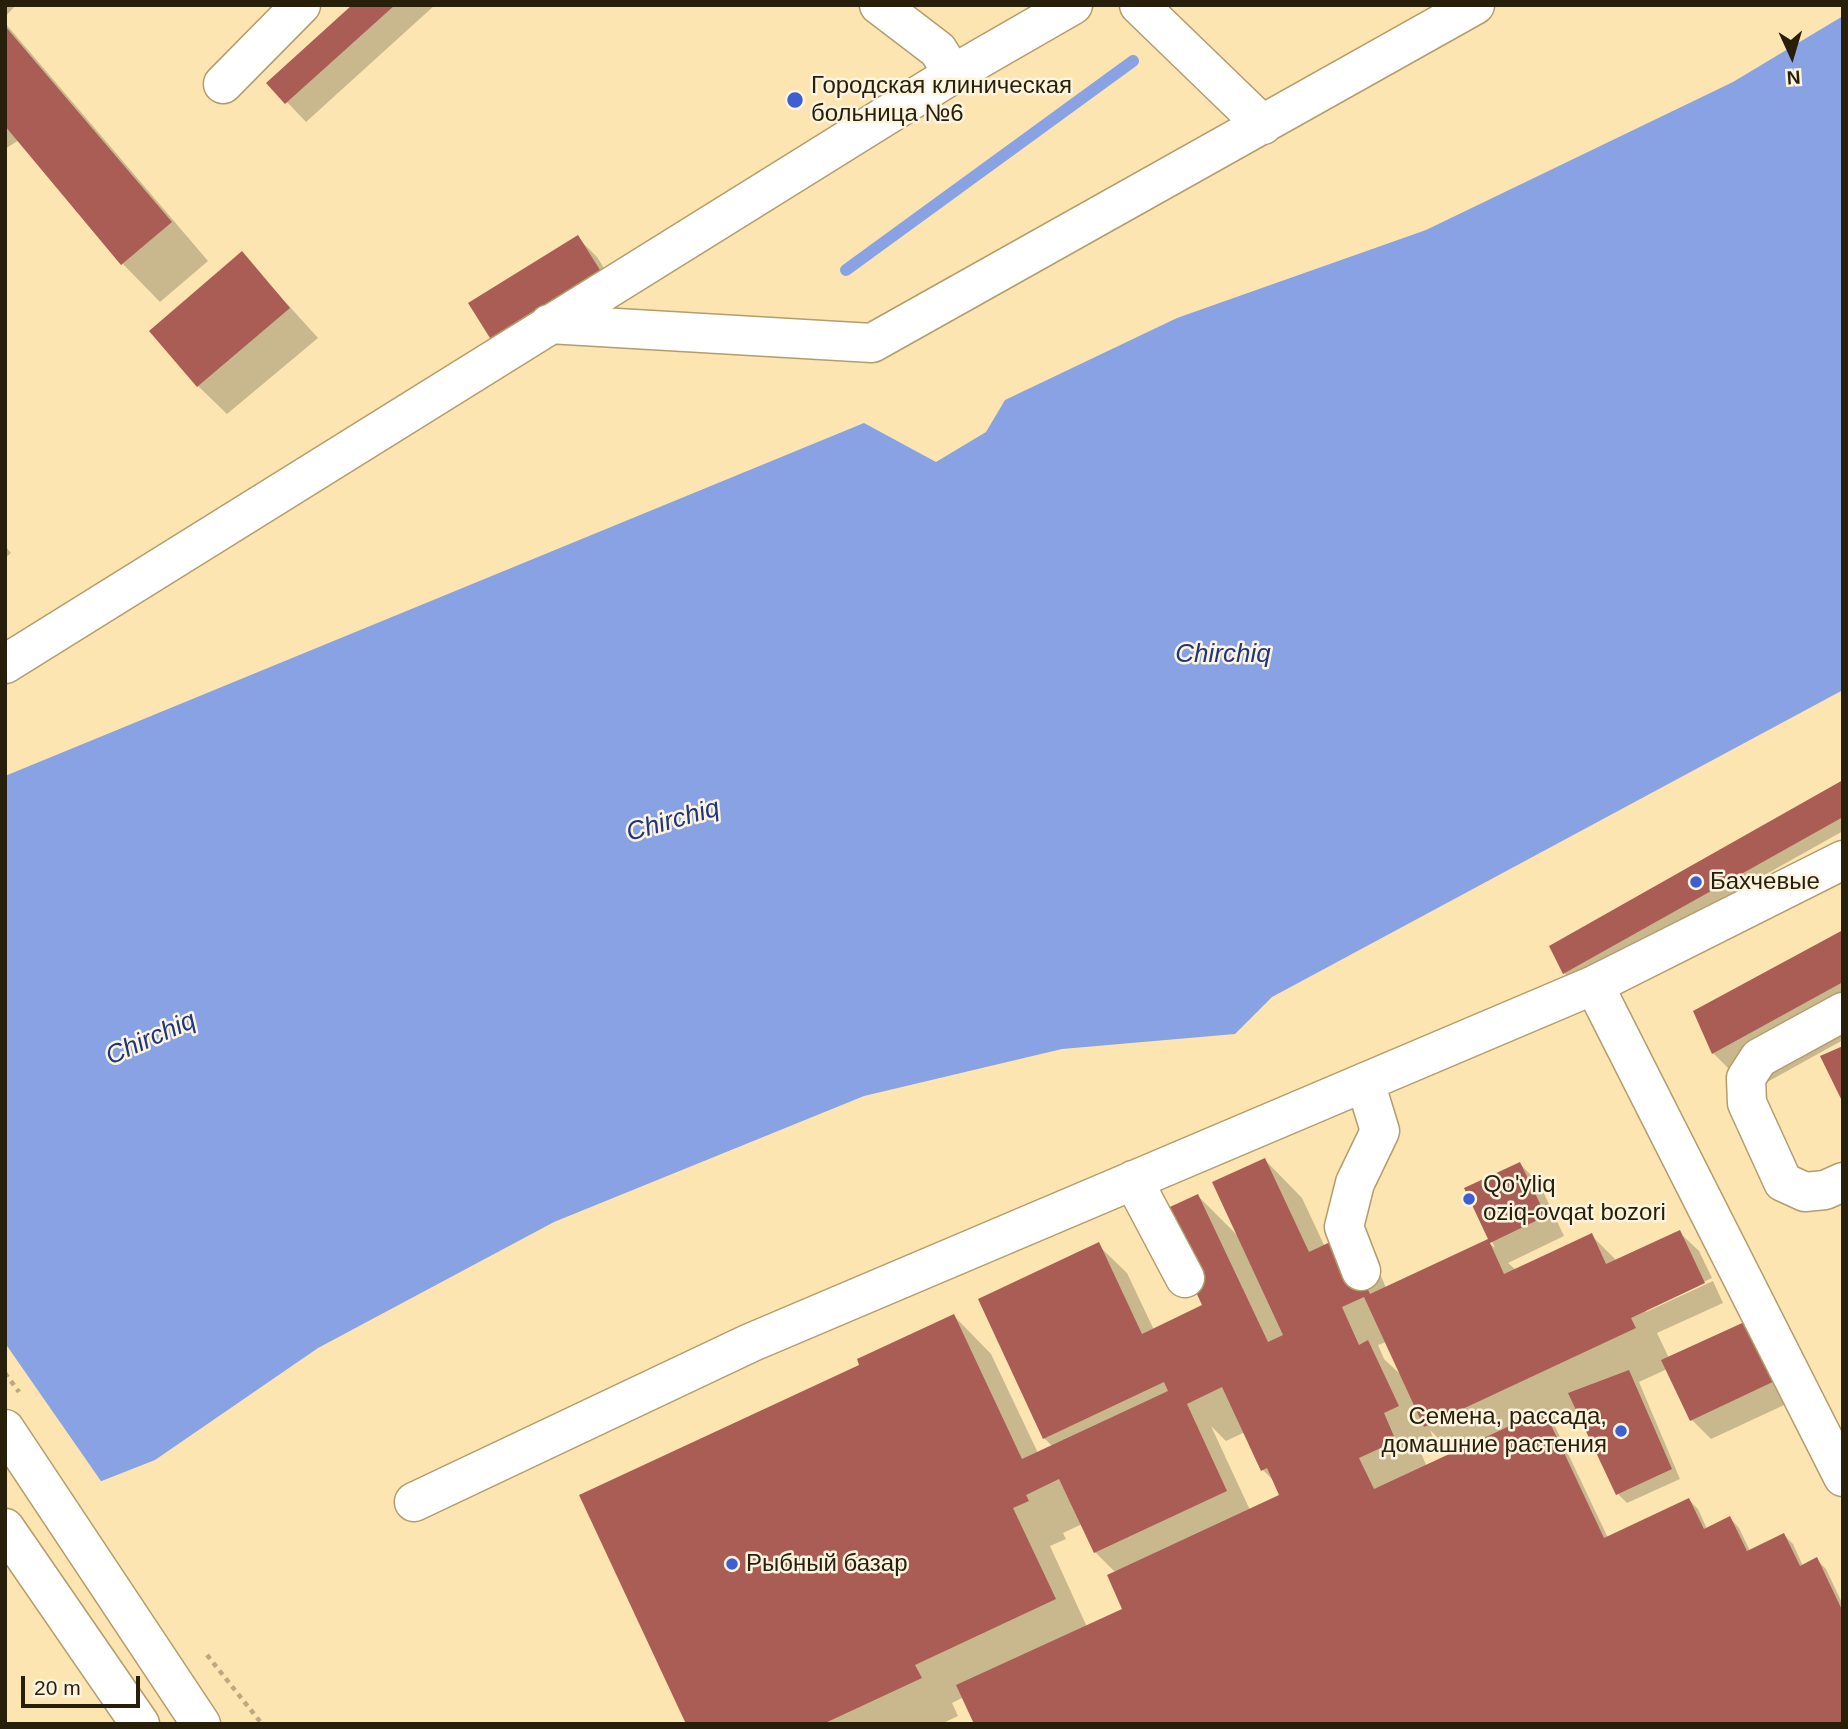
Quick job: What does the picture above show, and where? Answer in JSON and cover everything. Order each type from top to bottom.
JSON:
[{"type":"main road","points":[[223,84],[301,5]]},
{"type":"main road","points":[[878,5],[938,50],[953,74]]},
{"type":"main road","points":[[5,664],[953,74],[1073,5]]},
{"type":"main road","points":[[1139,5],[1263,125]]},
{"type":"main road","points":[[549,324],[872,343],[1475,5]]},
{"type":"main road","points":[[414,1502],[750,1343],[1594,985],[1843,860]]},
{"type":"main road","points":[[1594,985],[1843,1478]]},
{"type":"main road","points":[[1843,1012],[1759,1058],[1746,1078],[1747,1103],[1783,1182],[1805,1192],[1825,1190],[1843,1182]]},
{"type":"main road","points":[[1361,1271],[1344,1227],[1355,1183],[1380,1131],[1365,1082]]},
{"type":"main road","points":[[1133,1180],[1185,1278]]},
{"type":"main road","points":[[5,1429],[201,1724]]},
{"type":"main road","points":[[5,1528],[140,1724]]},
{"type":"main road","points":[[132,1617],[228,1724]]},
{"type":"main road","points":[[86,1647],[124,1724]]},
{"type":"path","points":[[202,1650],[262,1724]]},
{"type":"water","name":"Chirchiq","points":[[1843,16],[1843,690],[1272,997],[1235,1034],[1062,1049],[864,1096],[554,1222],[318,1348],[155,1460],[5,1519],[5,776],[864,423],[936,462],[986,432],[1005,400],[1177,318],[1426,230],[1733,82]]},
{"type":"pier","points":[[5,1343],[103,1484],[5,1523]]},
{"type":"building","points":[[352,5],[395,5],[285,104],[266,83]]},
{"type":"building","points":[[5,26],[172,222],[121,265],[5,126]]},
{"type":"building","points":[[578,235],[600,270],[490,338],[468,303]]},
{"type":"building","points":[[242,251],[290,308],[197,387],[149,331]]},
{"type":"building","name":"Бахчевые","points":[[1843,780],[1843,817],[1563,974],[1549,946]]},
{"type":"building","points":[[1843,930],[1843,982],[1712,1054],[1693,1011]]},
{"type":"building","points":[[1843,1046],[1843,1103],[1820,1056]]},
{"type":"building","points":[[1265,1158],[1309,1252],[1343,1236],[1370,1294],[1488,1239],[1464,1188],[1520,1162],[1546,1216],[1490,1243],[1504,1274],[1592,1233],[1606,1264],[1680,1230],[1705,1283],[1631,1318],[1636,1328],[1424,1427],[1364,1297],[1342,1307],[1359,1345],[1368,1340],[1399,1406],[1384,1413],[1396,1441],[1359,1458],[1374,1489],[1544,1410],[1604,1538],[1689,1498],[1704,1529],[1730,1516],[1747,1551],[1784,1533],[1800,1566],[1817,1557],[1843,1612],[1843,1724],[974,1724],[956,1685],[1122,1609],[1107,1575],[1279,1495],[1267,1468],[1261,1471],[1222,1387],[1187,1404],[1227,1491],[1094,1553],[1059,1479],[1026,1495],[1029,1501],[1013,1508],[1056,1599],[915,1665],[922,1678],[823,1724],[686,1724],[579,1495],[859,1365],[857,1359],[954,1314],[1022,1459],[1168,1391],[1164,1382],[1043,1439],[978,1299],[1099,1242],[1142,1334],[1202,1305],[1159,1212],[1198,1194],[1268,1342],[1283,1335],[1212,1182]]},
{"type":"building","points":[[1751,1319],[1779,1379],[1690,1421],[1661,1360]]},
{"type":"building","name":"Семена, рассада, домашние растения","points":[[1629,1370],[1672,1469],[1616,1495],[1568,1393]]},
{"type":"waterway","points":[[846,270],[1133,61]]},
{"type":"place","name":"Городская клиническая больница №6","points":[[795,100]]},
{"type":"place","name":"Бахчевые","points":[[1696,882]]},
{"type":"place","name":"Qo'yliq oziq-ovqat bozori","points":[[1469,1199]]},
{"type":"place","name":"Семена, рассада, домашние растения","points":[[1621,1431]]},
{"type":"place","name":"Рыбный базар","points":[[732,1564]]}]
